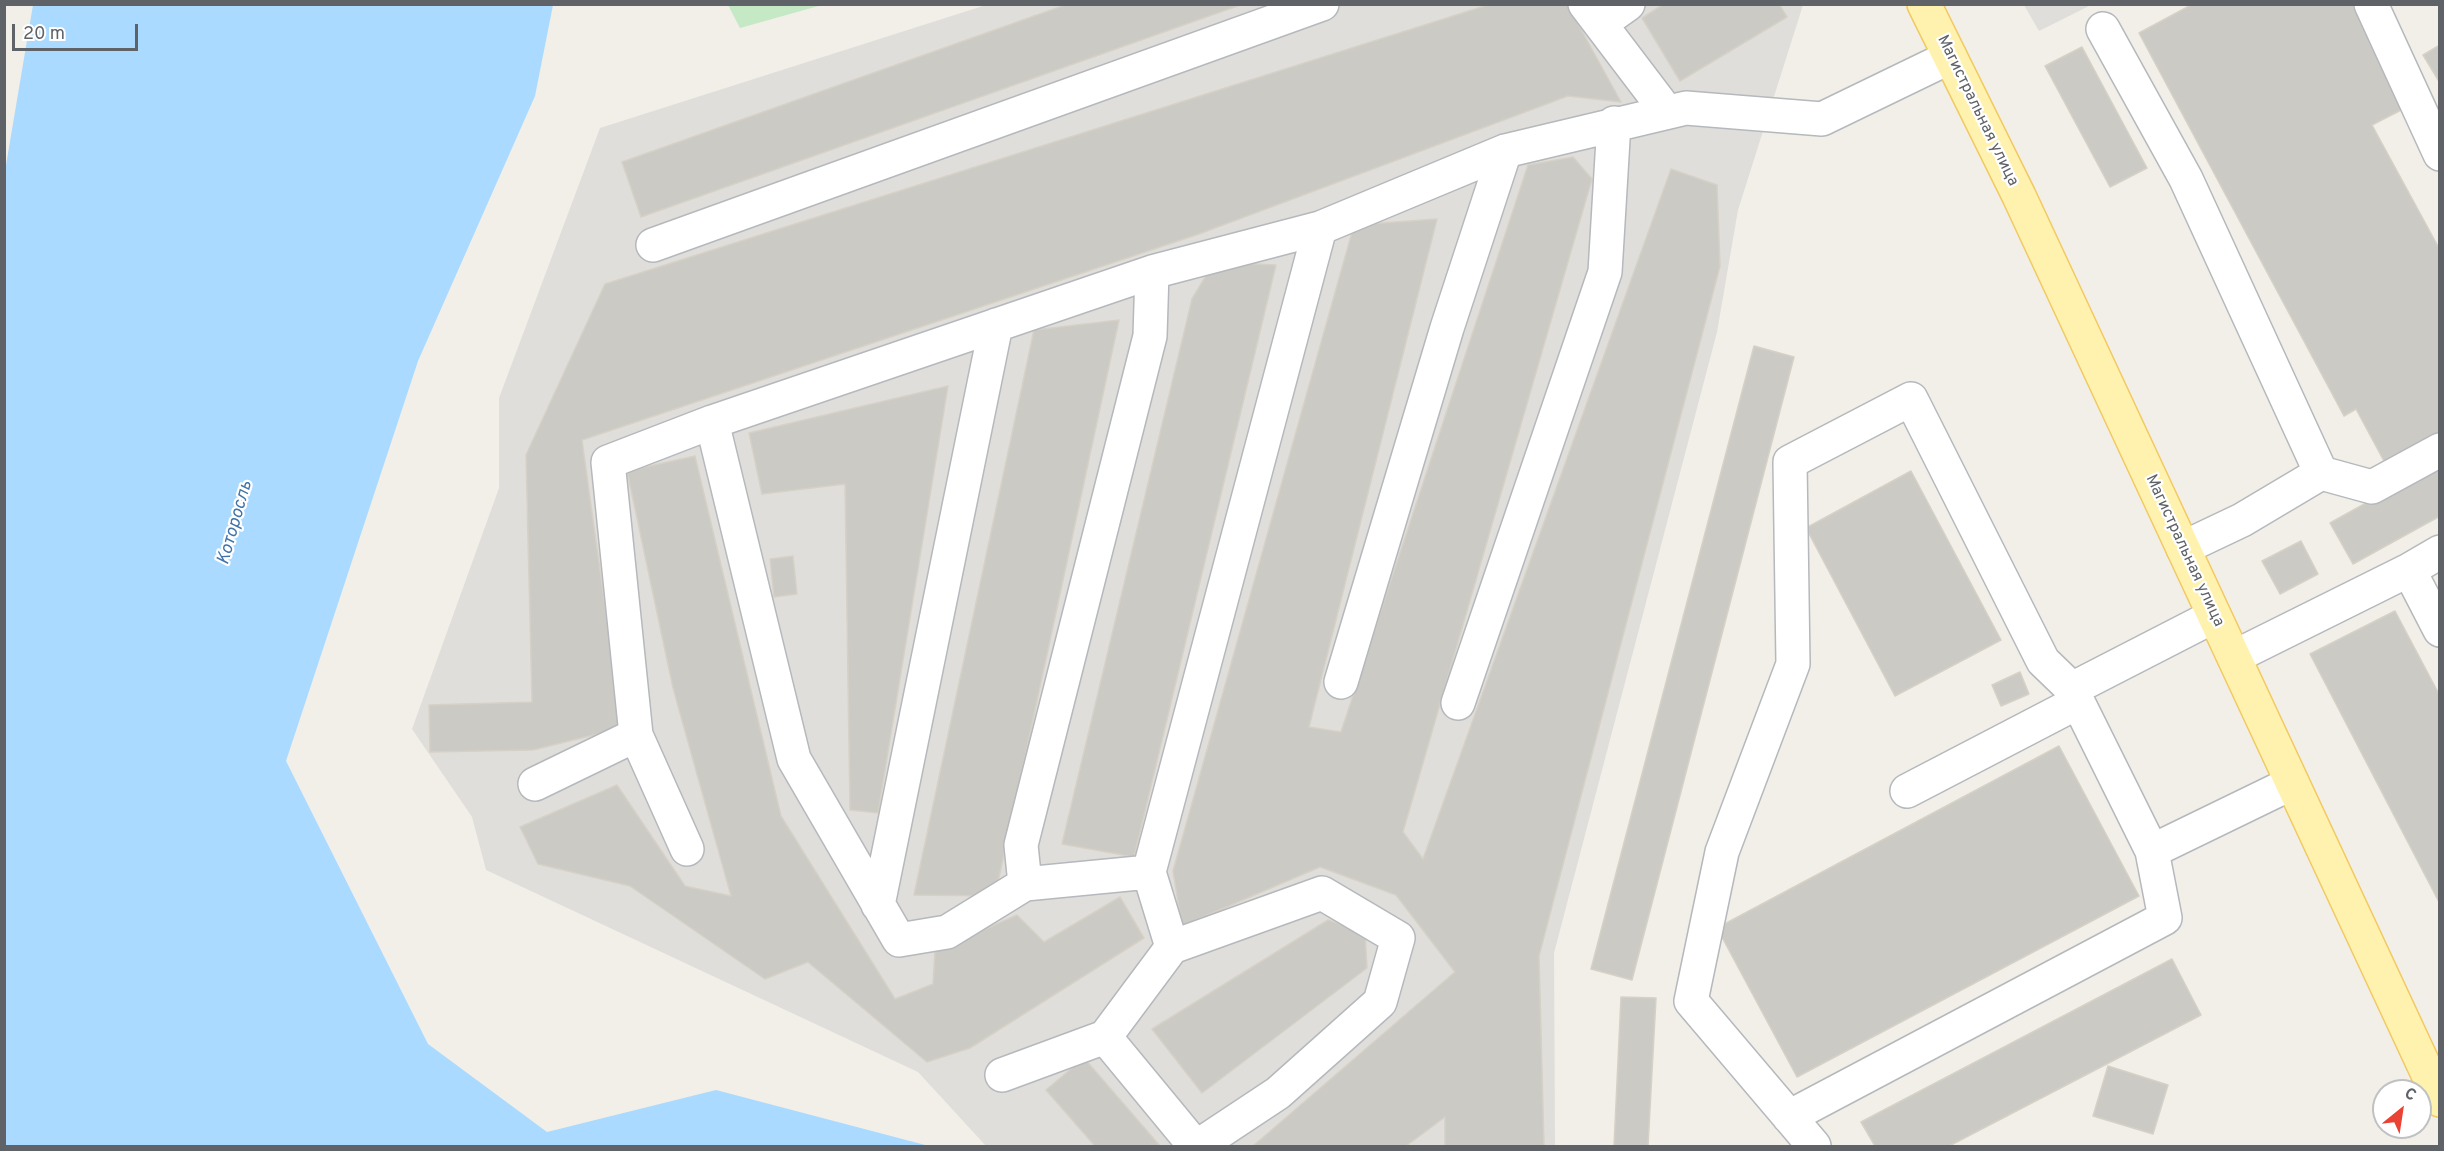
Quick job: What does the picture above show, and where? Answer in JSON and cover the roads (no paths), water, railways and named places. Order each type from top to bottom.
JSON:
[{"type":"main road","name":"Магистральная улица","points":[[1924,4],[2019,196],[2439,1100]]},
{"type":"lane","points":[[652,245],[1322,4]]},
{"type":"lane","points":[[1628,4],[1593,14],[1667,112]]},
{"type":"lane","points":[[2371,4],[2439,154]]},
{"type":"lane","points":[[2103,29],[2186,179],[2321,473]]},
{"type":"lane","points":[[687,849],[636,735],[608,462],[712,422],[1152,272],[1320,228],[1505,151],[1614,123],[1686,108],[1822,119],[1950,57]]},
{"type":"lane","points":[[1458,703],[1605,272],[1614,123]]},
{"type":"lane","points":[[1341,682],[1447,328],[1505,151]]},
{"type":"lane","points":[[1172,947],[1149,872],[1320,228]]},
{"type":"lane","points":[[1025,884],[1021,845],[1150,336],[1152,272]]},
{"type":"lane","points":[[878,905],[996,325]]},
{"type":"lane","points":[[1789,1117],[2164,918],[2152,850],[2075,696],[2043,661],[1911,399],[1790,462],[1793,664],[1722,852],[1691,1001],[1789,1117],[1814,1146]]},
{"type":"lane","points":[[712,422],[794,759],[899,940],[946,932],[1025,884],[1149,872]]},
{"type":"lane","points":[[2183,548],[2242,520],[2321,473],[2372,487],[2439,450]]},
{"type":"lane","points":[[2234,657],[2409,570],[2439,552]]},
{"type":"lane","points":[[2409,570],[2439,630]]},
{"type":"lane","points":[[1907,791],[2214,616]]},
{"type":"lane","points":[[535,784],[636,735]]},
{"type":"lane","points":[[2152,850],[2292,783]]},
{"type":"lane","points":[[1002,1075],[1105,1037],[1172,947],[1322,893],[1398,938],[1380,1002],[1278,1093],[1197,1146],[1105,1037]]},
{"type":"water","name":"Которосль","points":[[33,5],[553,5],[535,96],[418,361],[286,761],[428,1044],[547,1132],[716,1090],[929,1146],[5,1146],[4,177]]}]
